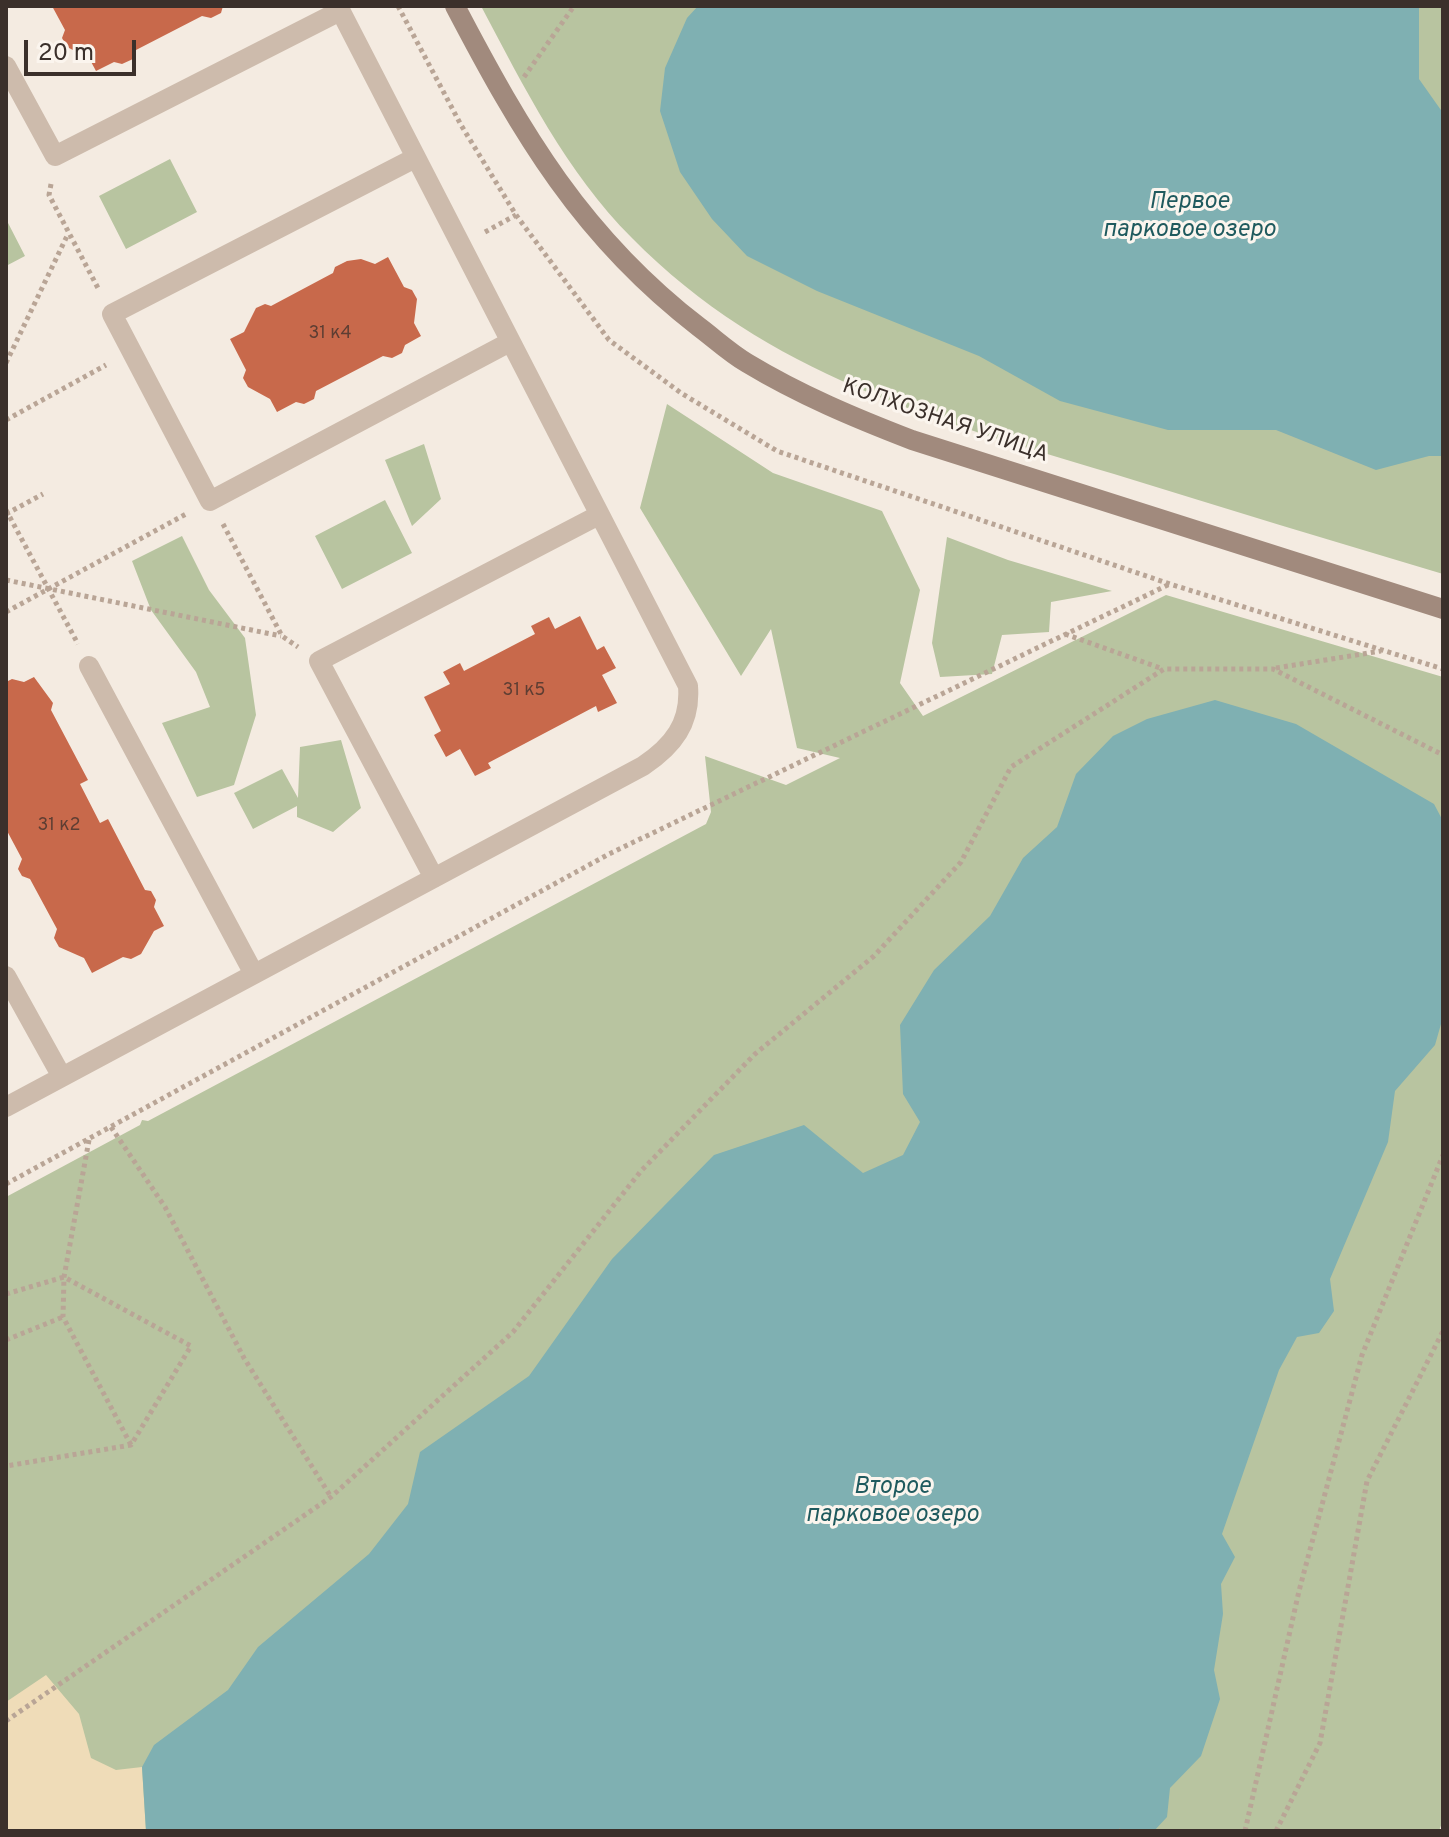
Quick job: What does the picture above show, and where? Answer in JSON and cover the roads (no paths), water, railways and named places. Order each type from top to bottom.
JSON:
[{"type":"main road","name":"КОЛХОЗНАЯ УЛИЦА","points":[[455,6],[506,103],[557,182],[609,247],[668,303],[744,362],[827,406],[912,440],[1443,609]]},
{"type":"lane","points":[[6,66],[55,156],[339,8],[688,686],[689,707],[679,733],[665,752],[643,766],[6,1107]]},
{"type":"lane","points":[[415,158],[112,314],[131,352],[210,501],[510,342]]},
{"type":"lane","points":[[434,878],[319,661],[599,515]]},
{"type":"lane","points":[[89,666],[254,974]]},
{"type":"lane","points":[[6,976],[62,1077]]},
{"type":"water","name":"Первое парковое озеро","points":[[698,6],[1419,6],[1419,79],[1443,113],[1443,456],[1429,456],[1376,470],[1276,430],[1168,430],[1060,401],[979,356],[817,291],[747,256],[712,219],[680,172],[660,111],[665,68],[687,18]]},
{"type":"water","name":"Второе парковое озеро","points":[[1215,700],[1296,724],[1434,804],[1443,821],[1443,1017],[1435,1045],[1395,1091],[1388,1142],[1330,1279],[1334,1311],[1319,1333],[1297,1337],[1279,1370],[1222,1534],[1235,1557],[1221,1584],[1223,1614],[1214,1670],[1220,1699],[1201,1756],[1170,1788],[1167,1817],[1154,1831],[146,1831],[142,1767],[154,1745],[228,1690],[258,1647],[369,1554],[408,1504],[420,1452],[529,1376],[612,1259],[714,1155],[804,1125],[863,1173],[903,1155],[920,1122],[903,1094],[900,1025],[934,970],[990,916],[1023,858],[1057,827],[1076,774],[1113,736],[1147,719]]}]
